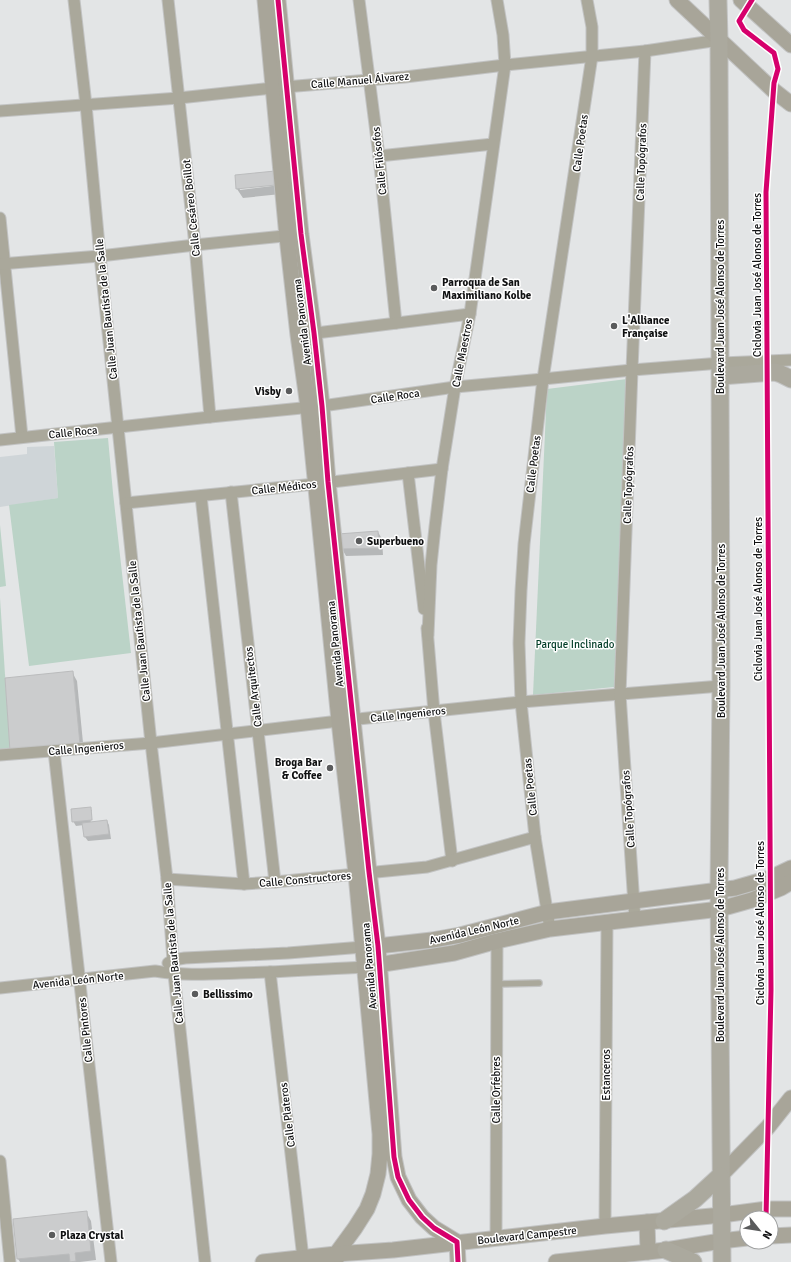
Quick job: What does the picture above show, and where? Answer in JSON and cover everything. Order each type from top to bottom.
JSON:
[{"type":"main road","name":"Boulevard Juan José Alonso de Torres","points":[[718,0],[720,40],[721,686],[727,889],[720,909],[720,1176],[722,1262]]},
{"type":"main road","points":[[721,370],[768,372],[781,374],[791,379]]},
{"type":"main road","points":[[655,1221],[695,1199],[720,1176]]},
{"type":"main road","points":[[666,1250],[693,1262]]},
{"type":"street","name":"Calle Juan Bautista de la Salle","points":[[74,0],[151,743],[167,879],[174,974],[205,1262]]},
{"type":"street","name":"Calle Cesáreo Boillot","points":[[168,0],[195,245],[210,417]]},
{"type":"street","name":"Avenida Panorama","points":[[265,0],[280,87]]},
{"type":"street","name":"Avenida Panorama","points":[[278,0],[280,87],[294,236],[298,335],[315,407]]},
{"type":"street","name":"Calle Filósofos","points":[[359,0],[379,156],[396,323]]},
{"type":"street","name":"Calle Maestros","points":[[428,635],[434,527],[442,469],[470,314],[505,65],[503,35],[497,0]]},
{"type":"street","name":"Calle Poetas","points":[[550,930],[535,837],[521,702],[519,643],[524,544],[543,379],[592,56],[592,27],[587,0]]},
{"type":"street","points":[[677,0],[773,90],[791,104]]},
{"type":"street","points":[[741,0],[791,45]]},
{"type":"street","name":"Calle Manuel Álvarez","points":[[0,112],[179,98],[280,87],[405,77],[505,65],[646,51],[720,40]]},
{"type":"street","name":"Calle Topógrafos","points":[[635,920],[620,694],[646,51]]},
{"type":"street","points":[[379,156],[493,144]]},
{"type":"street","points":[[0,218],[2,264],[22,437]]},
{"type":"street","name":"Avenida Panorama","points":[[294,236],[314,333],[315,407],[346,720],[363,873],[378,946],[372,966],[380,1134],[378,1174],[373,1194],[366,1209],[336,1258]]},
{"type":"street","points":[[2,264],[100,256],[294,236]]},
{"type":"street","points":[[298,335],[470,314]]},
{"type":"street","name":"Calle Roca","points":[[0,440],[315,407],[456,387],[632,370],[721,370],[791,360]]},
{"type":"street","name":"Calle Médicos","points":[[126,503],[442,469]]},
{"type":"street","name":"Calle Maestros","points":[[408,473],[428,635],[434,712],[452,861]]},
{"type":"street","name":"Calle Arquitectos","points":[[230,492],[275,882]]},
{"type":"street","points":[[201,496],[244,884]]},
{"type":"street","name":"Calle Ingenieros","points":[[0,755],[151,743],[346,720],[521,702],[721,686]]},
{"type":"street","name":"Calle Pintores","points":[[54,751],[111,1262]]},
{"type":"street","name":"Calle Constructores","points":[[167,879],[244,884],[427,867],[535,837]]},
{"type":"street","name":"Avenida León Norte","points":[[155,971],[173,960],[185,958],[378,946],[432,940],[460,935],[548,912],[727,889],[770,878],[791,868]]},
{"type":"street","name":"Avenida Panorama","points":[[363,873],[363,947],[372,966],[394,1157],[398,1177],[409,1200],[422,1217],[434,1228],[457,1242]]},
{"type":"street","name":"Avenida León Norte","points":[[0,988],[155,971],[190,975],[372,966],[454,953],[550,930],[720,909],[737,905],[771,892],[791,882]]},
{"type":"street","points":[[727,889],[737,905]]},
{"type":"street","name":"Estanceros","points":[[605,1226],[607,923]]},
{"type":"street","name":"Calle Orfebres","points":[[496,1238],[497,942]]},
{"type":"street","name":"Calle Plateros","points":[[270,972],[303,1258]]},
{"type":"street","points":[[720,1176],[768,1127],[791,1098]]},
{"type":"street","points":[[0,1161],[10,1262]]},
{"type":"street","name":"Boulevard Campestre","points":[[263,1262],[303,1258],[336,1258],[457,1242],[605,1226],[722,1215],[766,1209],[791,1209]]},
{"type":"street","points":[[648,1252],[655,1221]]},
{"type":"street","points":[[779,1236],[791,1235]]},
{"type":"street","points":[[556,1262],[666,1250],[739,1239]]},
{"type":"street","points":[[457,1242],[458,1262]]},
{"type":"lane","points":[[496,984],[539,983]]},
{"type":"shaded area","points":[[54,446],[58,498],[0,507],[0,457],[27,454],[27,447]]},
{"type":"green space","name":"Parque Inclinado","points":[[627,379],[614,687],[533,695],[547,389]]},
{"type":"green space","points":[[108,438],[131,653],[29,666],[9,505],[58,498],[54,442]]},
{"type":"green space","points":[[0,525],[6,586],[0,587]]},
{"type":"green space","points":[[0,598],[10,751],[0,752]]},
{"type":"building","points":[[275,171],[276,185],[236,189],[235,175]]},
{"type":"building","name":"Superbueno","points":[[378,531],[379,548],[341,549],[338,534]]},
{"type":"building","points":[[73,671],[80,744],[10,751],[5,678]]},
{"type":"building","points":[[91,807],[92,820],[72,822],[71,809]]},
{"type":"building","points":[[107,820],[109,834],[84,837],[82,823]]},
{"type":"building","name":"Plaza Crystal","points":[[87,1211],[91,1251],[75,1253],[76,1261],[70,1262],[69,1254],[17,1259],[13,1219]]},
{"type":"cycle path","points":[[278,0],[301,234],[322,406],[328,482],[378,946],[394,1157],[398,1177],[409,1200],[422,1217],[434,1228],[457,1242],[458,1262]]},
{"type":"cycle path","name":"Ciclovia Juan José Alonso de Torres","points":[[752,0],[739,21],[744,30],[774,53],[778,69],[774,83],[766,192],[771,990],[766,1210]]},
{"type":"place","name":"Parroqua de San Maximiliano Kolbe","points":[[434,288]]},
{"type":"place","name":"L'Alliance Française","points":[[614,326]]},
{"type":"place","name":"Visby","points":[[289,391]]},
{"type":"place","name":"Superbueno","points":[[359,541]]},
{"type":"place","name":"Broga Bar & Coffee","points":[[330,768]]},
{"type":"place","name":"Bellissimo","points":[[195,994]]},
{"type":"place","name":"Plaza Crystal","points":[[52,1235]]}]
